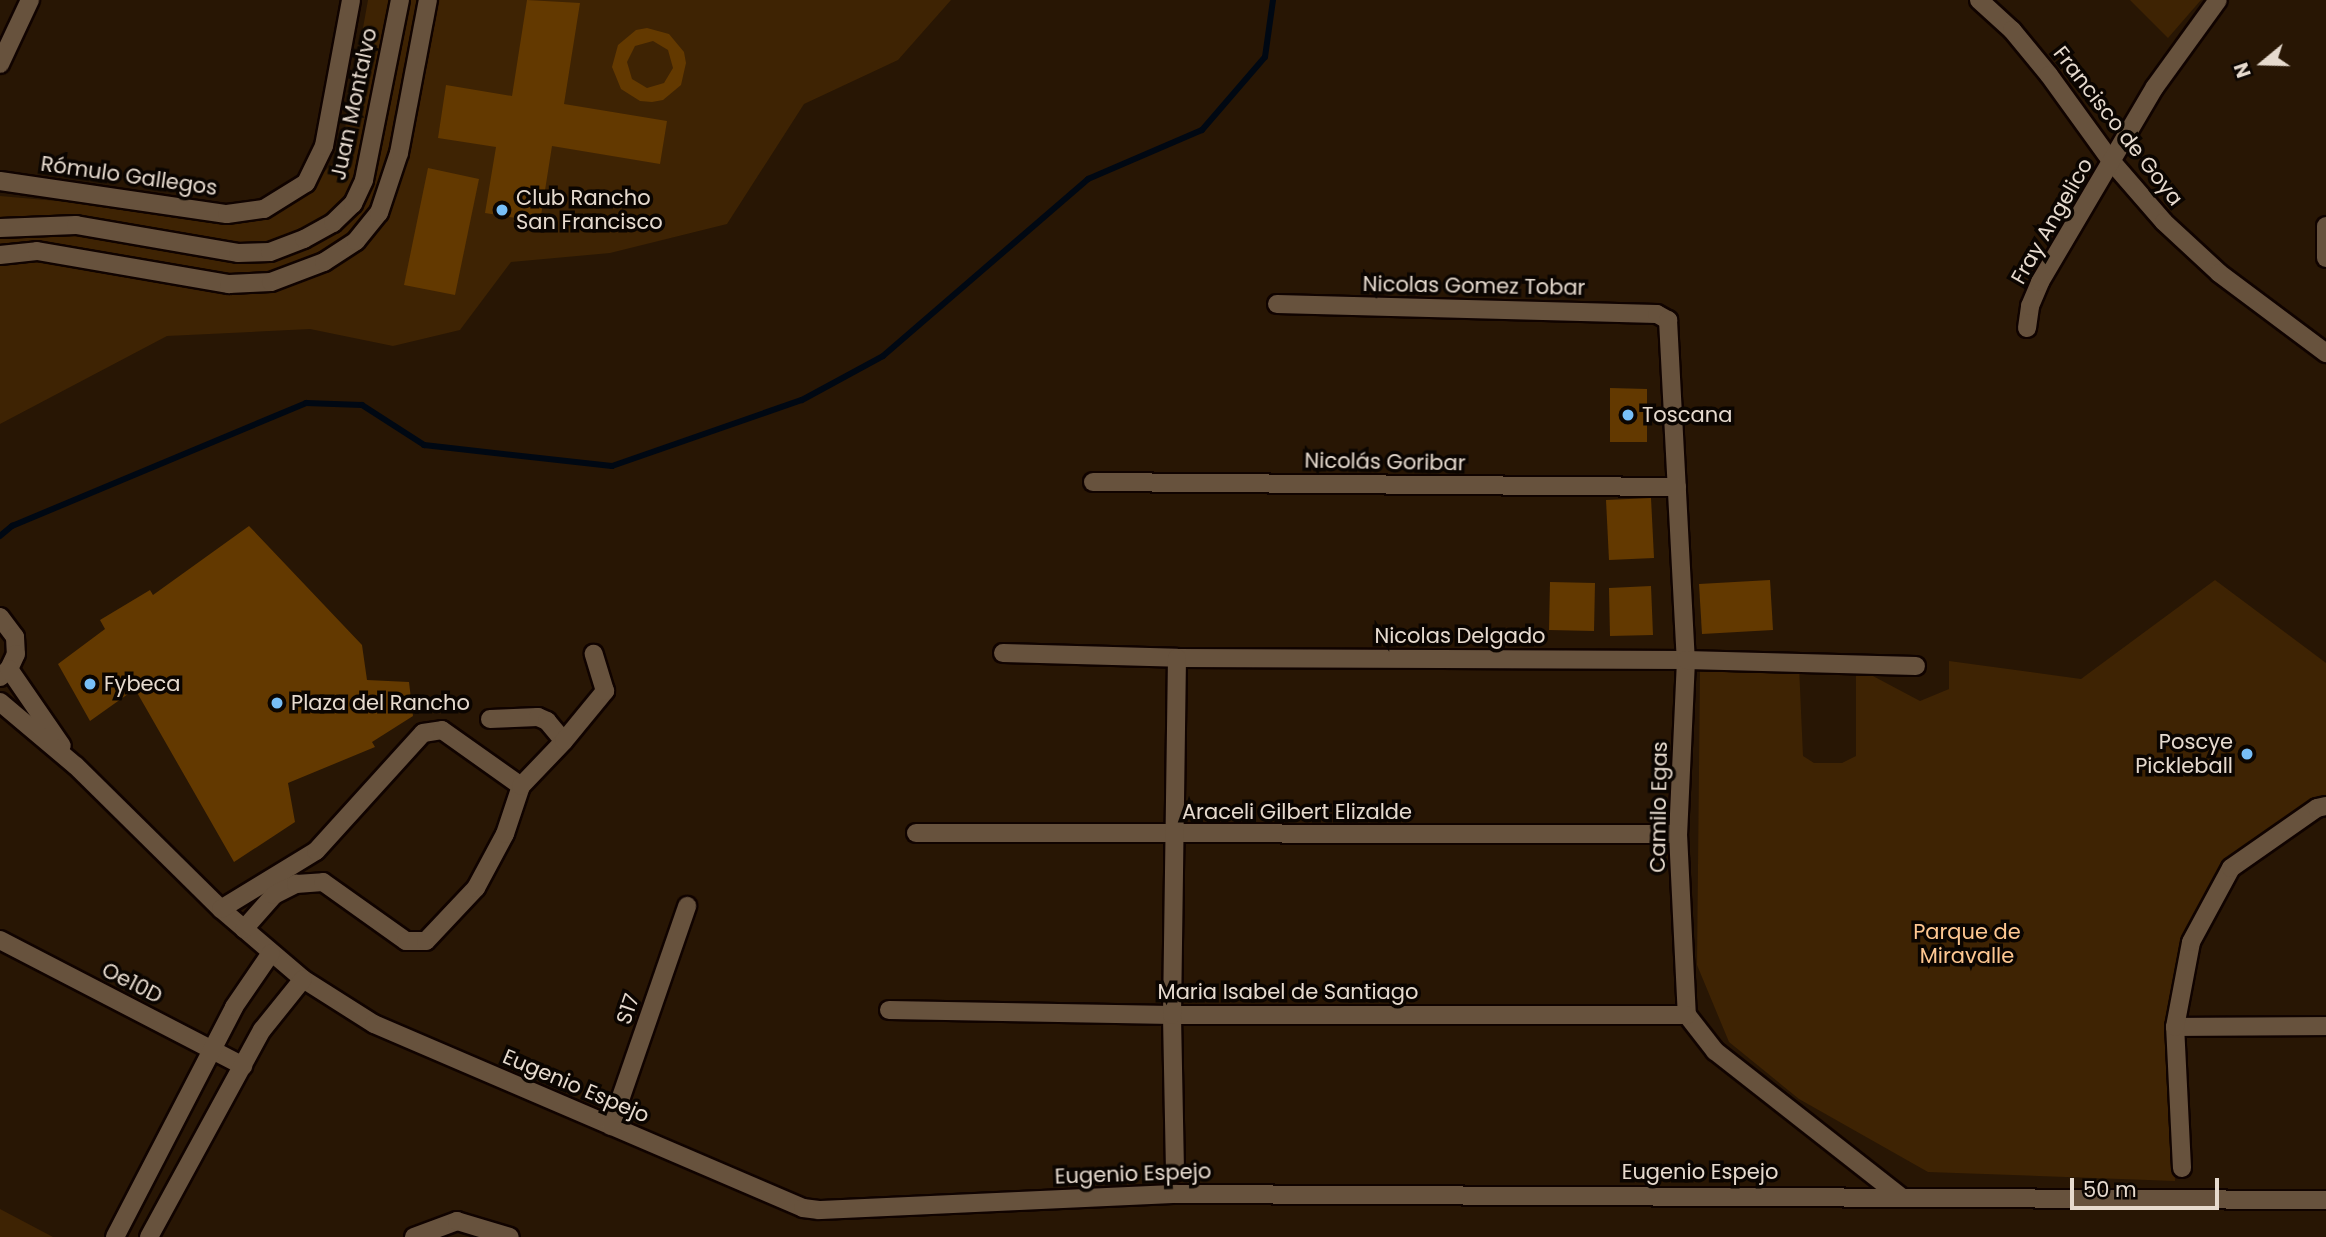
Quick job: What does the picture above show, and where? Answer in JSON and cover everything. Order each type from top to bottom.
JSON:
[{"type":"street","points":[[0,64],[30,0]]},
{"type":"street","name":"Rómulo Gallegos","points":[[0,181],[227,214],[264,209],[306,183],[324,146],[351,0]]},
{"type":"street","name":"Juan Montalvo","points":[[0,228],[76,225],[238,253],[270,252],[304,239],[333,223],[353,204],[364,180],[400,0]]},
{"type":"street","points":[[0,255],[37,251],[229,284],[271,282],[324,262],[356,242],[379,213],[399,153],[428,0]]},
{"type":"street","name":"Francisco de Goya","points":[[1979,0],[2012,30],[2049,75],[2112,162],[2164,222],[2219,273],[2326,352]]},
{"type":"street","name":"Fray Angelico","points":[[2027,328],[2030,306],[2040,282],[2155,87],[2218,0]]},
{"type":"street","points":[[2326,226],[2326,258]]},
{"type":"street","points":[[270,252],[271,282]]},
{"type":"street","name":"Nicolas Gomez Tobar","points":[[1277,304],[1657,314],[1668,320]]},
{"type":"street","name":"Camilo Egas","points":[[1668,320],[1686,660],[1678,834],[1687,1015]]},
{"type":"street","name":"Nicolás Goribar","points":[[1093,482],[1677,487]]},
{"type":"street","points":[[0,617],[15,637],[16,654],[4,673]]},
{"type":"street","name":"Nicolas Delgado","points":[[1003,653],[1177,658],[1686,660],[1822,666],[1916,666]]},
{"type":"street","points":[[244,929],[274,895],[296,884],[323,882],[406,941],[426,941],[476,887],[505,834],[522,786],[606,691],[594,654]]},
{"type":"street","points":[[1175,1172],[1172,1015],[1177,658]]},
{"type":"street","name":"Eugenio Espejo","points":[[4,673],[76,766]]},
{"type":"street","name":"Eugenio Espejo","points":[[0,702],[76,766],[221,909],[271,953],[303,979],[374,1024],[803,1208],[819,1210],[1175,1194],[2326,1200]]},
{"type":"street","points":[[490,719],[538,717],[547,721],[564,741]]},
{"type":"street","points":[[221,909],[316,851],[423,733],[442,730],[522,786]]},
{"type":"street","points":[[2182,1168],[2175,1027],[2191,942],[2231,868],[2317,808],[2326,806]]},
{"type":"street","name":"Araceli Gilbert Elizalde","points":[[916,833],[1678,834]]},
{"type":"street","points":[[316,851],[323,882]]},
{"type":"street","name":"S17","points":[[611,1126],[687,906]]},
{"type":"street","name":"Oe10D","points":[[0,940],[243,1066]]},
{"type":"street","points":[[114,1237],[234,1007],[271,953]]},
{"type":"street","points":[[149,1237],[262,1030],[303,979]]},
{"type":"street","name":"Maria Isabel de Santiago","points":[[889,1010],[1172,1015],[1687,1015]]},
{"type":"street","points":[[1687,1015],[1715,1051],[1900,1196]]},
{"type":"street","points":[[2175,1027],[2326,1026]]},
{"type":"street","points":[[153,1163],[181,1178]]},
{"type":"street","points":[[414,1237],[457,1221],[510,1237]]},
{"type":"green space","name":"Club Rancho San Francisco","points":[[368,0],[951,0],[898,60],[804,104],[727,224],[610,253],[511,262],[460,330],[393,346],[310,329],[167,336],[0,424],[0,196],[241,217],[292,204],[340,156]]},
{"type":"green space","points":[[2130,0],[2201,0],[2168,38]]},
{"type":"green space","name":"Parque de Miravalle","points":[[2215,580],[2326,663],[2326,806],[2238,862],[2193,938],[2170,1027],[2175,1181],[1928,1172],[1799,1099],[1729,1042],[1697,965],[1700,670],[1799,666],[1803,756],[1814,763],[1842,763],[1856,756],[1856,667],[1920,701],[1949,689],[1949,661],[2081,679]]},
{"type":"green space","points":[[0,1209],[53,1237],[0,1237]]},
{"type":"building","points":[[527,0],[580,3],[564,104],[667,121],[660,164],[552,146],[540,222],[485,213],[496,147],[438,138],[446,85],[512,96]]},
{"type":"building","points":[[647,28],[669,34],[684,52],[686,63],[681,85],[663,100],[640,101],[621,89],[612,67],[618,45],[636,30]],"holes":[[[653,41],[668,50],[673,68],[664,83],[647,88],[632,79],[627,62],[635,46]]]},
{"type":"building","points":[[428,168],[479,179],[455,295],[404,285]]},
{"type":"building","name":"Toscana","points":[[1610,388],[1647,389],[1647,442],[1610,442]]},
{"type":"building","points":[[1651,498],[1654,558],[1609,560],[1606,500]]},
{"type":"building","name":"Plaza del Rancho","points":[[249,526],[362,645],[367,680],[409,682],[413,716],[372,742],[375,747],[288,783],[295,822],[234,862],[135,689],[90,721],[58,664],[105,629],[100,620],[150,590],[153,595]]},
{"type":"building","points":[[1770,580],[1773,630],[1702,634],[1699,584]]},
{"type":"building","points":[[1550,582],[1595,583],[1594,631],[1549,630]]},
{"type":"building","points":[[1651,586],[1653,635],[1610,636],[1609,588]]},
{"type":"waterway","points":[[0,536],[12,526],[306,403],[362,405],[424,445],[612,466],[802,400],[883,356],[1088,179],[1202,130],[1265,57],[1273,0]]},
{"type":"place","name":"Club Rancho San Francisco","points":[[502,210]]},
{"type":"place","name":"Toscana","points":[[1628,415]]},
{"type":"place","name":"Fybeca","points":[[90,684]]},
{"type":"place","name":"Plaza del Rancho","points":[[277,703]]},
{"type":"place","name":"Poscye Pickleball","points":[[2247,754]]}]
